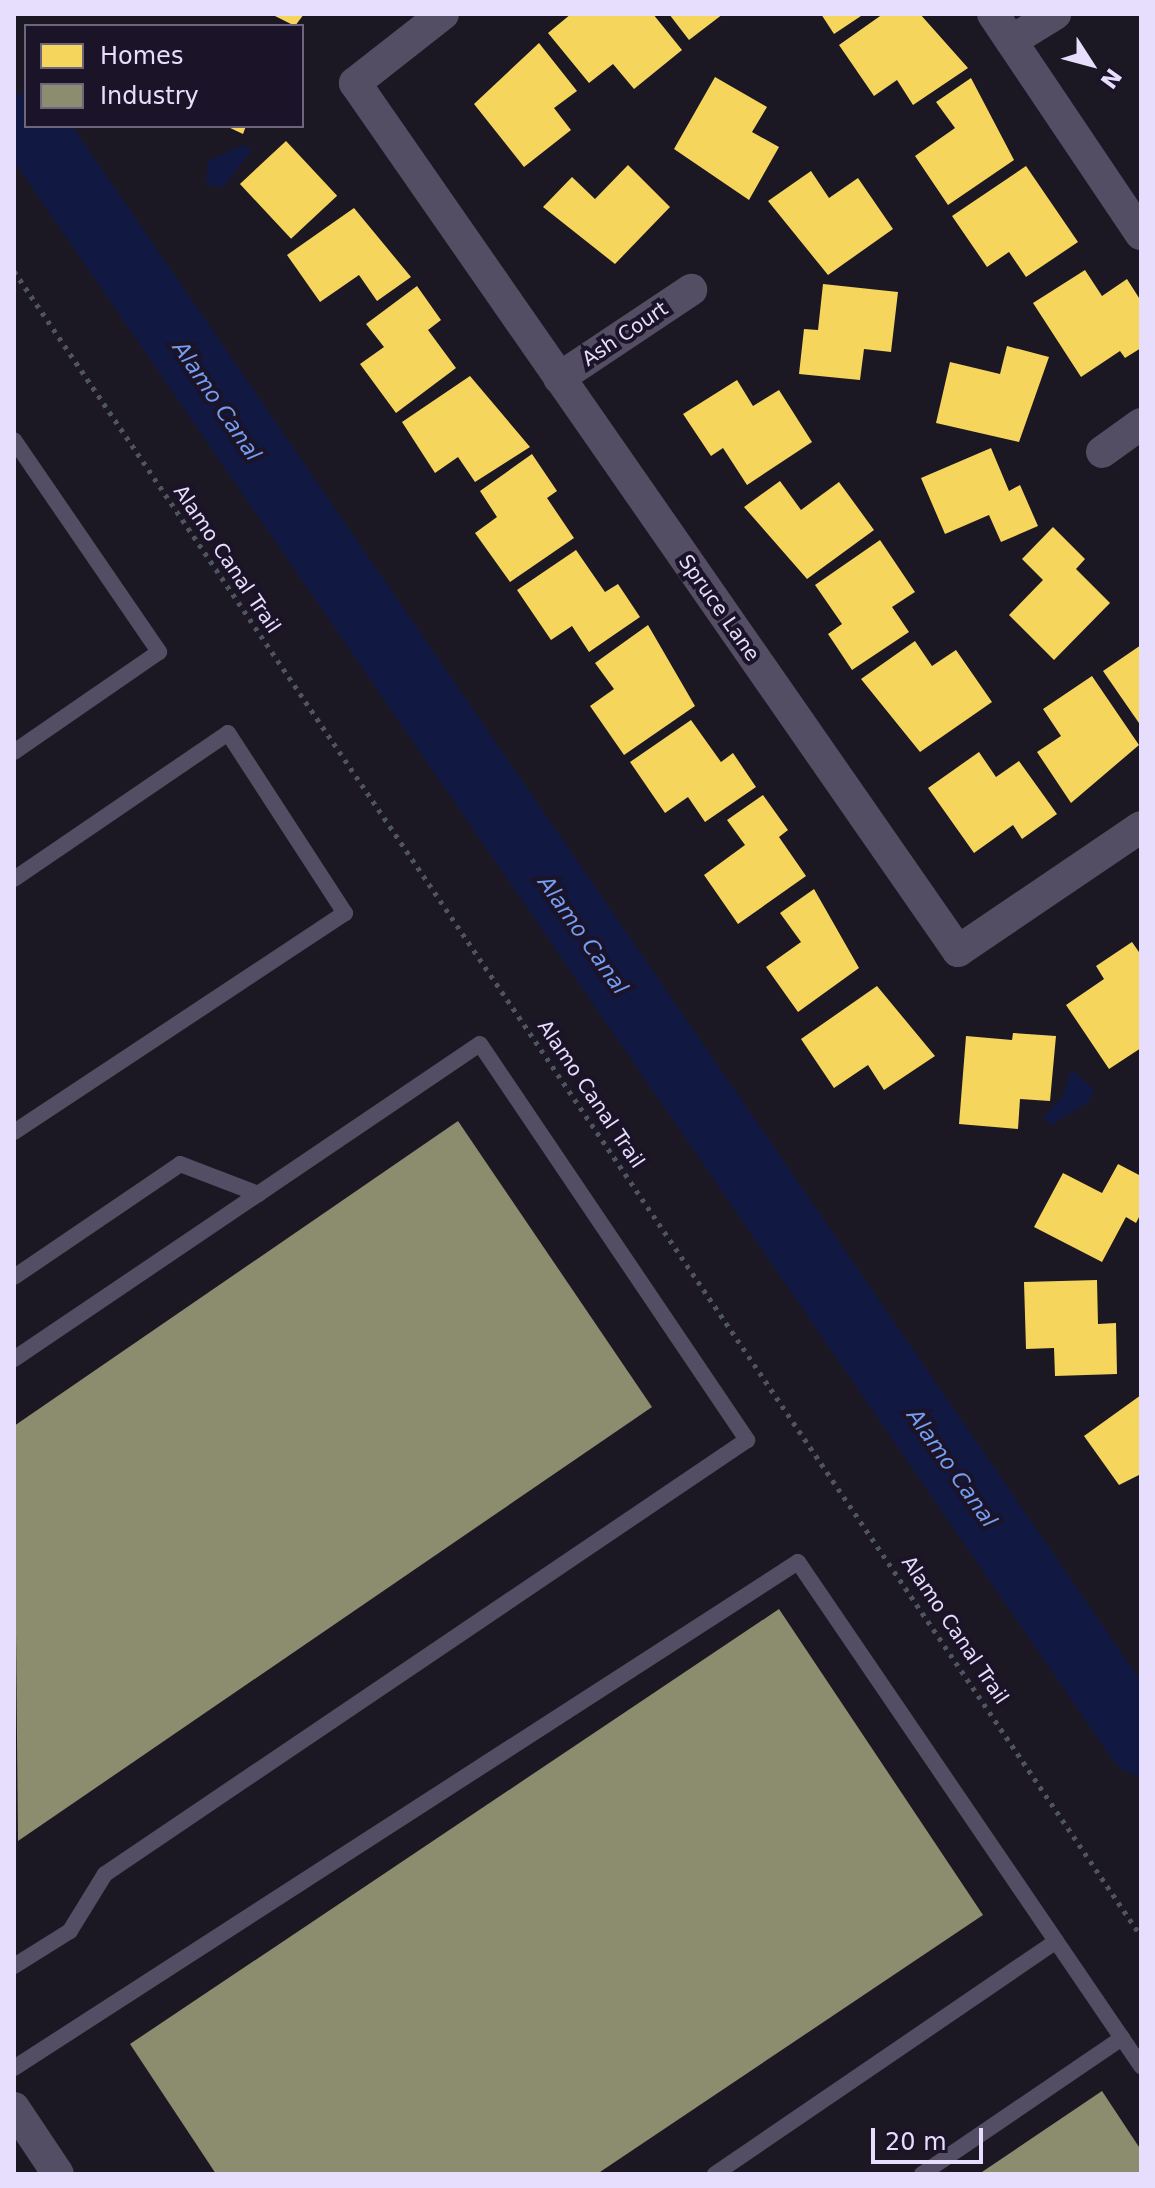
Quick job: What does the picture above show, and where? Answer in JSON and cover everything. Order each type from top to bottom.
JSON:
[{"type":"street","name":"Spruce Lane","points":[[443,14],[355,83],[958,951],[1141,827]]},
{"type":"street","points":[[993,14],[1141,234]]},
{"type":"street","points":[[1011,41],[1055,14]]},
{"type":"street","name":"Ash Court","points":[[559,378],[691,290]]},
{"type":"street","points":[[1102,452],[1141,424]]},
{"type":"street","points":[[14,2108],[50,2171]]},
{"type":"lane","points":[[14,440],[159,652],[14,752]]},
{"type":"lane","points":[[14,879],[228,733],[345,913],[14,1132]]},
{"type":"lane","points":[[14,1359],[480,1044],[747,1440],[105,1874],[70,1931],[14,1966]]},
{"type":"lane","points":[[14,1277],[180,1164],[258,1194]]},
{"type":"lane","points":[[14,2068],[798,1562],[1141,2066]]},
{"type":"lane","points":[[715,2174],[1056,1941]]},
{"type":"lane","points":[[922,2174],[1122,2038]]},
{"type":"path","name":"Alamo Canal Trail","points":[[14,271],[1141,1936]]},
{"type":"shaded area","points":[[243,145],[252,150],[223,187],[206,185],[208,161]]},
{"type":"shaded area","points":[[1071,1069],[1094,1090],[1089,1102],[1051,1125],[1043,1118],[1063,1096]]},
{"type":"building: Homes","points":[[271,14],[304,14],[296,24]]},
{"type":"building: Homes","points":[[571,14],[653,14],[682,50],[634,89],[613,64],[589,83],[548,33]]},
{"type":"building: Homes","points":[[669,14],[723,14],[689,40]]},
{"type":"building: Homes","points":[[821,14],[864,14],[834,34]]},
{"type":"building: Homes","points":[[883,14],[920,14],[968,68],[913,105],[897,80],[874,96],[839,45]]},
{"type":"building: Homes","points":[[539,43],[577,91],[554,108],[571,130],[524,167],[474,104]]},
{"type":"building: Homes","points":[[715,77],[767,107],[752,132],[779,147],[749,200],[674,149]]},
{"type":"building: Homes","points":[[971,78],[1014,160],[948,205],[915,156],[955,128],[936,102]]},
{"type":"building: Homes","points":[[230,128],[245,128],[243,134]]},
{"type":"building: Homes","points":[[286,141],[337,196],[291,239],[240,184]]},
{"type":"building: Homes","points":[[628,165],[670,207],[615,264],[543,207],[572,177],[595,199]]},
{"type":"building: Homes","points":[[1026,166],[1078,242],[1026,277],[1009,252],[987,267],[952,216]]},
{"type":"building: Homes","points":[[811,171],[829,198],[858,178],[893,229],[828,275],[768,201]]},
{"type":"building: Homes","points":[[354,208],[411,277],[377,301],[359,275],[320,302],[287,255]]},
{"type":"building: Homes","points":[[1085,270],[1102,296],[1127,279],[1141,301],[1141,348],[1125,358],[1120,351],[1081,377],[1033,303]]},
{"type":"building: Homes","points":[[823,284],[898,292],[891,352],[864,349],[860,380],[799,374],[804,329],[818,330]]},
{"type":"building: Homes","points":[[417,286],[441,320],[428,330],[456,368],[396,413],[360,364],[384,347],[366,324]]},
{"type":"building: Homes","points":[[1007,346],[1049,357],[1019,442],[936,423],[950,362],[1000,374]]},
{"type":"building: Homes","points":[[470,376],[530,447],[475,482],[458,457],[435,473],[402,422]]},
{"type":"building: Homes","points":[[737,380],[753,406],[779,390],[812,442],[747,485],[723,448],[711,456],[683,414]]},
{"type":"building: Homes","points":[[991,448],[1009,491],[1020,485],[1038,526],[1001,542],[989,515],[945,534],[921,478]]},
{"type":"building: Homes","points":[[532,454],[557,491],[547,498],[574,538],[510,582],[475,533],[497,517],[480,491]]},
{"type":"building: Homes","points":[[780,481],[801,510],[839,482],[874,530],[807,579],[744,507]]},
{"type":"building: Homes","points":[[1053,527],[1085,559],[1076,569],[1110,603],[1054,660],[1009,615],[1043,580],[1022,559]]},
{"type":"building: Homes","points":[[880,540],[915,592],[892,607],[909,632],[852,670],[828,634],[842,624],[815,585]]},
{"type":"building: Homes","points":[[576,550],[605,592],[618,584],[640,617],[589,652],[572,626],[551,640],[517,590]]},
{"type":"building: Homes","points":[[648,625],[695,706],[624,755],[590,706],[614,689],[595,663]]},
{"type":"building: Homes","points":[[915,641],[932,666],[956,650],[992,702],[920,752],[861,679]]},
{"type":"building: Homes","points":[[1141,645],[1141,726],[1103,671]]},
{"type":"building: Homes","points":[[1092,676],[1139,745],[1071,803],[1037,752],[1061,736],[1043,709]]},
{"type":"building: Homes","points":[[691,720],[721,762],[733,753],[756,787],[705,822],[688,797],[665,813],[630,762]]},
{"type":"building: Homes","points":[[979,752],[996,777],[1019,761],[1057,814],[1022,839],[1013,825],[974,853],[928,788]]},
{"type":"building: Homes","points":[[763,795],[788,830],[779,837],[806,876],[738,924],[704,875],[745,845],[727,820]]},
{"type":"building: Homes","points":[[814,889],[859,968],[798,1012],[766,967],[801,942],[780,913]]},
{"type":"building: Homes","points":[[1132,942],[1141,955],[1141,1048],[1109,1069],[1066,1005],[1104,979],[1096,966]]},
{"type":"building: Homes","points":[[877,986],[935,1056],[884,1090],[868,1065],[834,1088],[801,1039]]},
{"type":"building: Homes","points":[[1013,1033],[1056,1036],[1050,1101],[1020,1099],[1018,1129],[959,1124],[966,1036],[1012,1040]]},
{"type":"building: Homes","points":[[1118,1164],[1141,1176],[1141,1213],[1136,1223],[1126,1217],[1102,1262],[1034,1227],[1063,1173],[1102,1193]]},
{"type":"building: Homes","points":[[1097,1280],[1098,1324],[1116,1323],[1117,1374],[1055,1376],[1054,1348],[1026,1349],[1024,1282]]},
{"type":"building: Homes","points":[[1141,1395],[1141,1474],[1119,1485],[1084,1436]]},
{"type":"building: Industry","points":[[458,1121],[652,1407],[18,1841],[14,1426]]},
{"type":"building: Industry","points":[[779,1609],[983,1915],[597,2174],[216,2174],[130,2044]]},
{"type":"building: Industry","points":[[1102,2091],[1141,2150],[1141,2174],[979,2174]]},
{"type":"waterway","name":"Alamo Canal","points":[[32,128],[1141,1741]]}]
